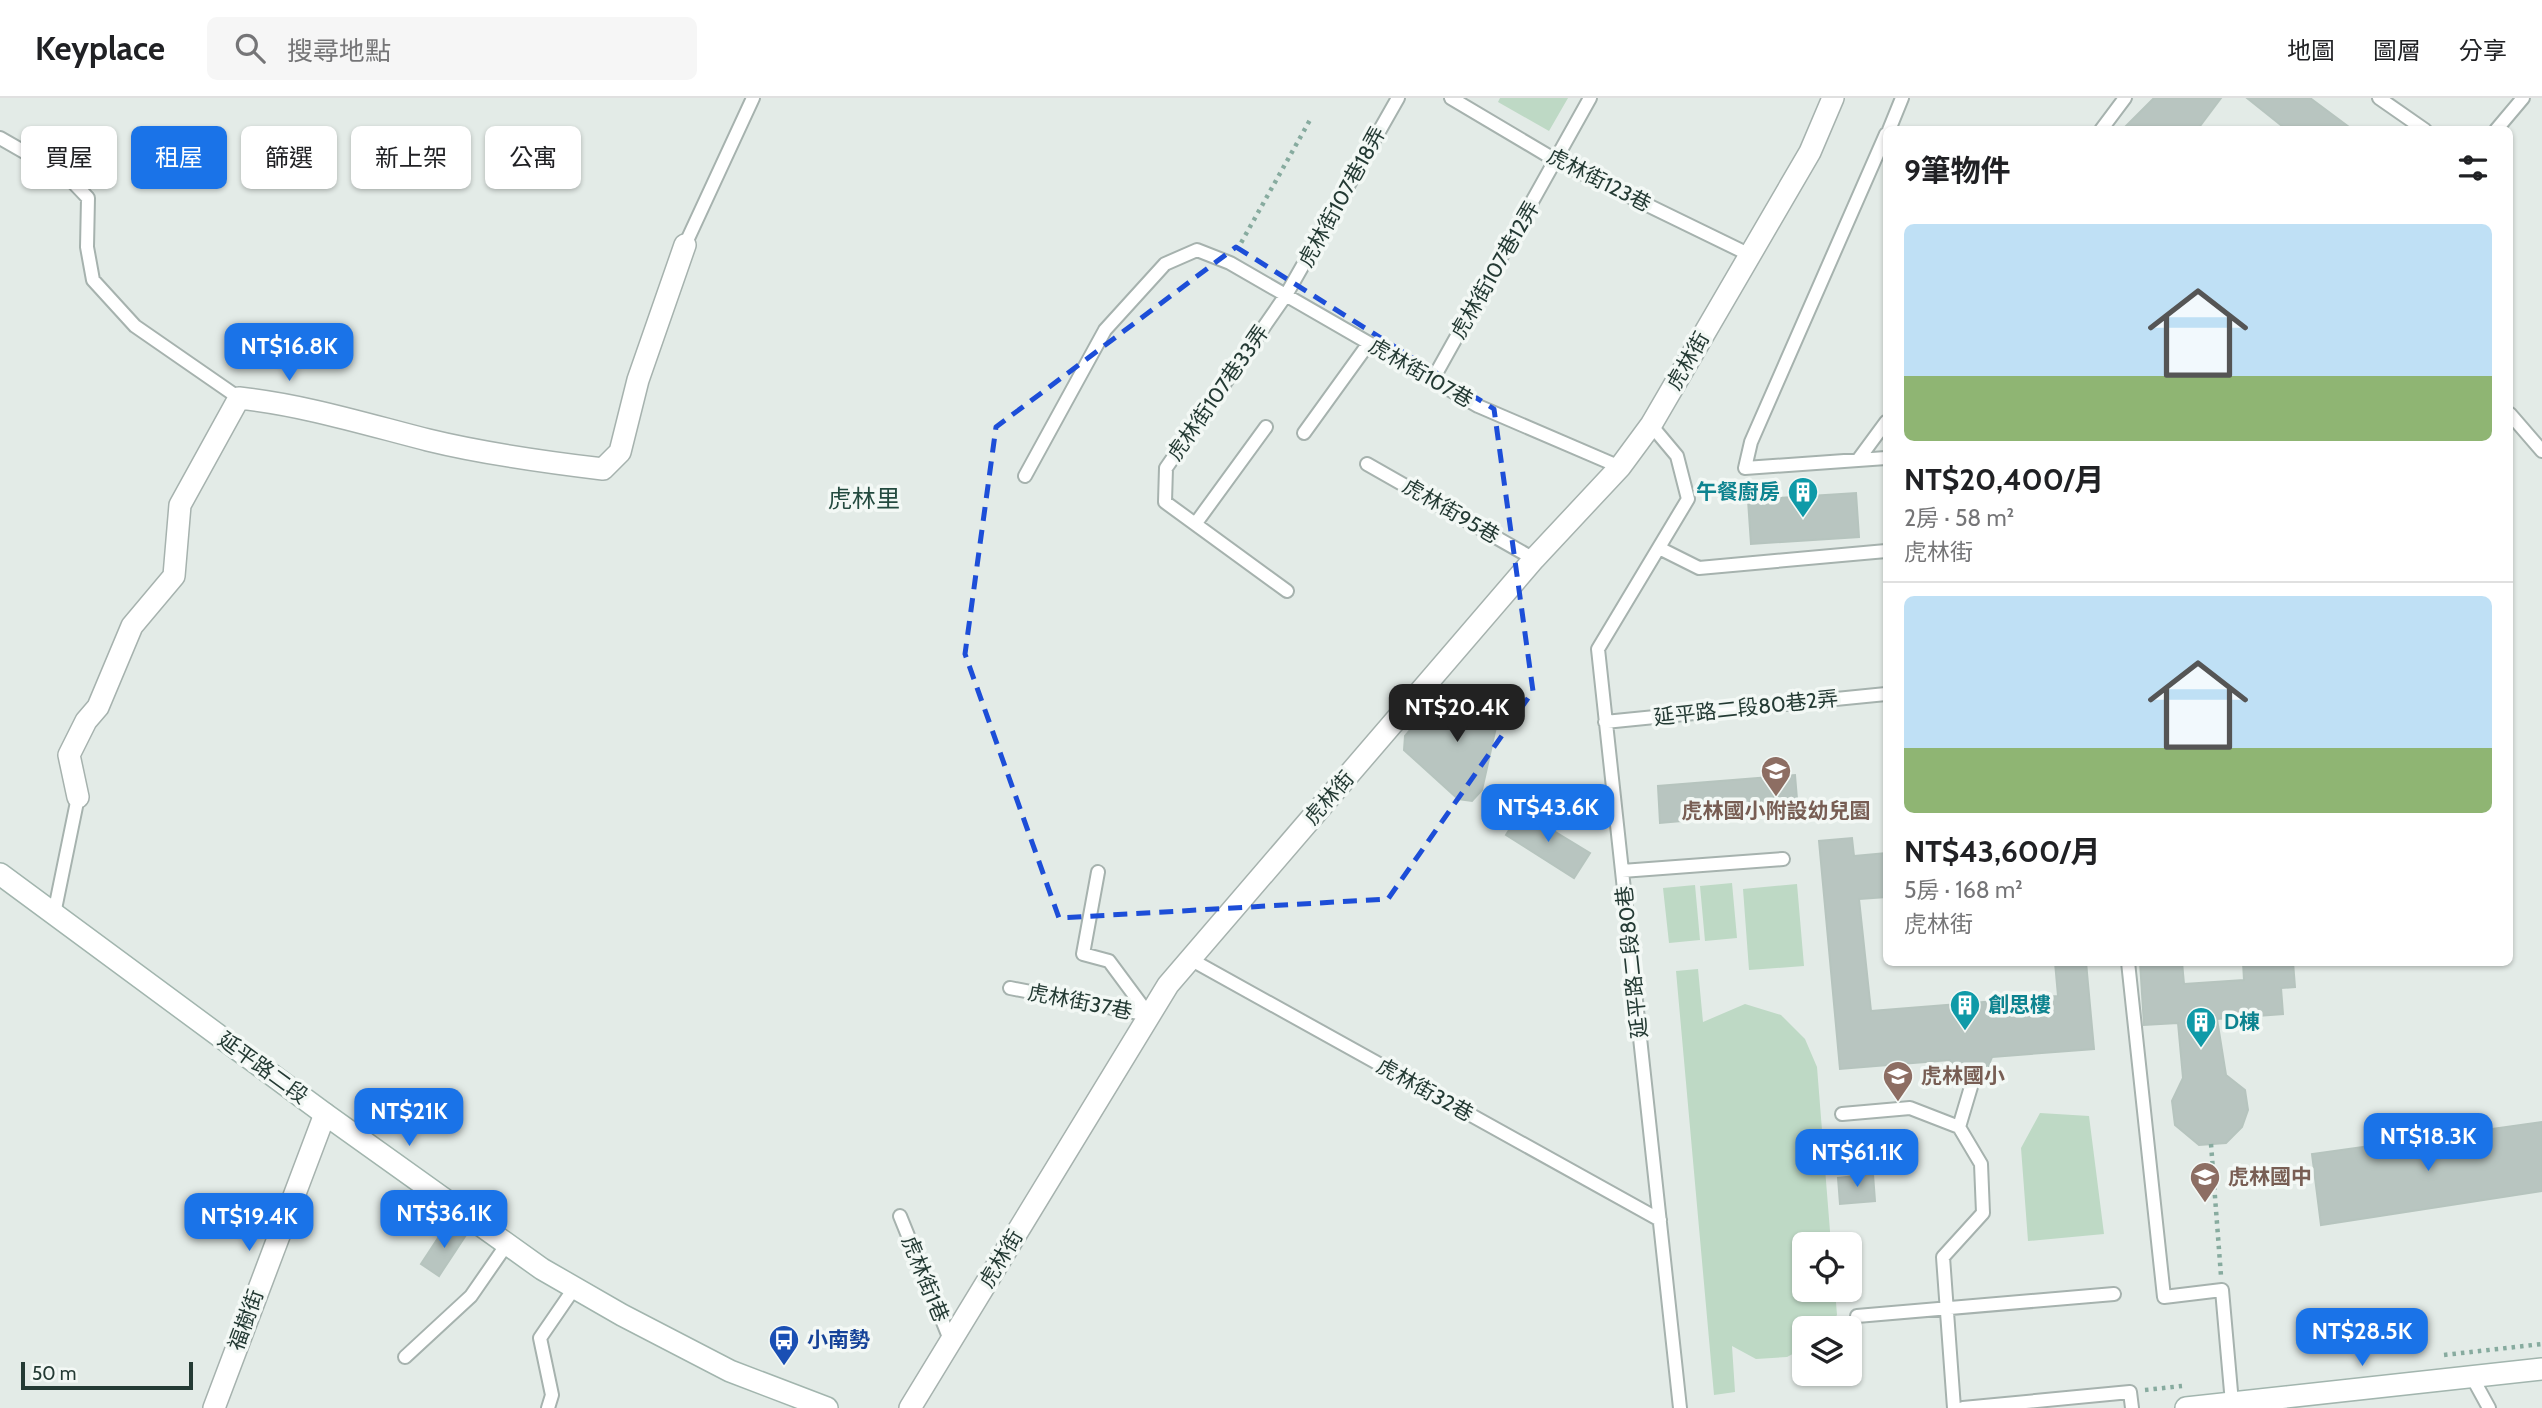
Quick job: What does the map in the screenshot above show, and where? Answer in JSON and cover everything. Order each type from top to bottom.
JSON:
[{"type":"street","name":"虎林街","points":[[910,1408],[1168,985],[1534,559],[1620,467],[1651,425],[1810,152],[1833,98]]},
{"type":"street","points":[[78,797],[69,755],[86,721],[98,707],[132,626],[174,576],[180,505],[239,398],[314,409],[430,440],[529,461],[603,469],[620,452],[638,380],[685,245]]},
{"type":"street","name":"延平路二段","points":[[0,874],[325,1114],[542,1269],[622,1315],[730,1371],[827,1408]]},
{"type":"street","name":"福樹街","points":[[214,1408],[325,1114]]},
{"type":"street","points":[[2186,1408],[2542,1369]]},
{"type":"lane","points":[[685,245],[753,98]]},
{"type":"lane","name":"虎林街107巷18弄","points":[[1286,295],[1398,98]]},
{"type":"lane","name":"虎林街123巷","points":[[1451,98],[1557,161],[1750,255]]},
{"type":"lane","name":"虎林街107巷12弄","points":[[1433,379],[1590,98]]},
{"type":"lane","points":[[1890,126],[1902,98]]},
{"type":"lane","points":[[2104,126],[2124,98]]},
{"type":"lane","points":[[2379,98],[2419,126]]},
{"type":"lane","points":[[2500,126],[2523,98]]},
{"type":"lane","points":[[0,138],[68,177],[88,198],[86,247],[93,280],[135,326],[239,398]]},
{"type":"lane","points":[[1883,143],[1756,430],[1745,468],[1883,458]]},
{"type":"lane","name":"虎林街107巷","points":[[1025,476],[1105,330],[1165,264],[1197,250],[1230,263],[1478,406],[1620,467]]},
{"type":"lane","name":"虎林街107巷33弄","points":[[1286,295],[1166,468],[1165,502],[1287,591]]},
{"type":"lane","points":[[1304,433],[1369,343]]},
{"type":"lane","points":[[2513,417],[2542,451]]},
{"type":"lane","name":"延平路二段80巷","points":[[1651,425],[1677,456],[1688,499],[1598,649],[1680,1408]]},
{"type":"lane","points":[[1858,460],[1883,426]]},
{"type":"lane","points":[[1196,523],[1266,427]]},
{"type":"lane","name":"虎林街95巷","points":[[1367,464],[1534,559]]},
{"type":"lane","points":[[1659,548],[1699,568],[1883,551]]},
{"type":"lane","name":"延平路二段80巷2弄","points":[[1605,722],[1883,694]]},
{"type":"lane","points":[[54,914],[78,797]]},
{"type":"lane","points":[[1622,871],[1783,859]]},
{"type":"lane","points":[[1098,872],[1083,954],[1109,961],[1149,1015]]},
{"type":"lane","name":"虎林街32巷","points":[[1190,959],[1660,1220]]},
{"type":"lane","points":[[2129,966],[2164,1297],[2222,1290],[2232,1403]]},
{"type":"lane","name":"虎林街37巷","points":[[1010,988],[1149,1015]]},
{"type":"lane","points":[[1959,1127],[1973,1080]]},
{"type":"lane","points":[[1842,1114],[1910,1108],[1959,1127],[1981,1164],[1983,1213],[1943,1257],[1954,1408]]},
{"type":"lane","name":"虎林街1巷","points":[[900,1216],[951,1342]]},
{"type":"lane","points":[[405,1357],[471,1296],[507,1244]]},
{"type":"lane","points":[[548,1408],[552,1395],[540,1338],[575,1287]]},
{"type":"lane","points":[[1857,1316],[2113,1294]]},
{"type":"lane","points":[[2472,1377],[2489,1408]]},
{"type":"lane","points":[[1963,1408],[2130,1392],[2132,1408]]},
{"type":"path","points":[[1230,263],[1310,120]]},
{"type":"path","points":[[2211,1144],[2222,1290]]},
{"type":"highlighted area","points":[[1236,247],[1494,409],[1533,691],[1388,899],[1059,918],[965,654],[996,427]]},
{"type":"green space","points":[[1500,98],[1568,98],[1549,131],[1498,102]]},
{"type":"green space","points":[[1732,883],[1737,938],[1705,941],[1700,886]]},
{"type":"green space","points":[[1797,884],[1804,966],[1749,970],[1743,889]]},
{"type":"green space","points":[[1695,885],[1700,940],[1669,943],[1663,888]]},
{"type":"green space","points":[[1698,969],[1703,1022],[1745,1004],[1781,1015],[1805,1039],[1817,1067],[1830,1232],[1792,1232],[1792,1302],[1836,1302],[1837,1315],[1792,1316],[1792,1354],[1787,1357],[1756,1359],[1732,1346],[1735,1392],[1714,1395],[1676,971]]},
{"type":"green space","points":[[2040,1113],[2089,1116],[2104,1234],[2028,1241],[2021,1148]]},
{"type":"building","points":[[2154,98],[2221,98],[2200,126],[2126,126]]},
{"type":"building","points":[[2247,98],[2310,98],[2348,126],[2282,126]]},
{"type":"building","name":"午餐廚房","points":[[1856,493],[1859,537],[1751,544],[1748,500]]},
{"type":"building","points":[[1476,693],[1489,695],[1501,705],[1482,790],[1472,801],[1458,799],[1404,750],[1405,736],[1422,716]]},
{"type":"building","points":[[1795,775],[1798,811],[1660,823],[1658,786]]},
{"type":"building","points":[[1521,811],[1590,853],[1574,878],[1506,835]]},
{"type":"building","name":"創思樓","points":[[1852,838],[1854,856],[1883,853],[1883,897],[1859,899],[1871,1011],[2058,996],[2055,966],[2086,966],[2094,1049],[1992,1057],[1985,1074],[1981,1076],[1972,1071],[1965,1078],[1959,1076],[1950,1060],[1840,1069],[1819,841]]},
{"type":"building","points":[[2140,966],[2182,966],[2184,984],[2244,980],[2243,966],[2293,966],[2295,987],[2281,988],[2283,1014],[2217,1019],[2226,1075],[2245,1090],[2248,1110],[2242,1127],[2226,1143],[2199,1145],[2175,1125],[2172,1101],[2183,1078],[2178,1023],[2144,1025]]},
{"type":"building","points":[[2542,1122],[2542,1191],[2321,1225],[2312,1154]]},
{"type":"building","points":[[1873,1174],[1875,1201],[1840,1204],[1838,1178]]},
{"type":"building","points":[[448,1223],[466,1235],[439,1276],[421,1264]]},
{"type":"place","name":"午餐廚房","points":[[1803,519]]},
{"type":"place","name":"虎林國小附設幼兒園","points":[[1776,798]]},
{"type":"place","name":"創思樓","points":[[1965,1032]]},
{"type":"place","name":"D棟","points":[[2201,1049]]},
{"type":"place","name":"虎林國小","points":[[1898,1103]]},
{"type":"place","name":"虎林國中","points":[[2205,1204]]},
{"type":"place","name":"小南勢","points":[[784,1367]]},
{"type":"district","name":"虎林里","points":[[864,499]]}]
